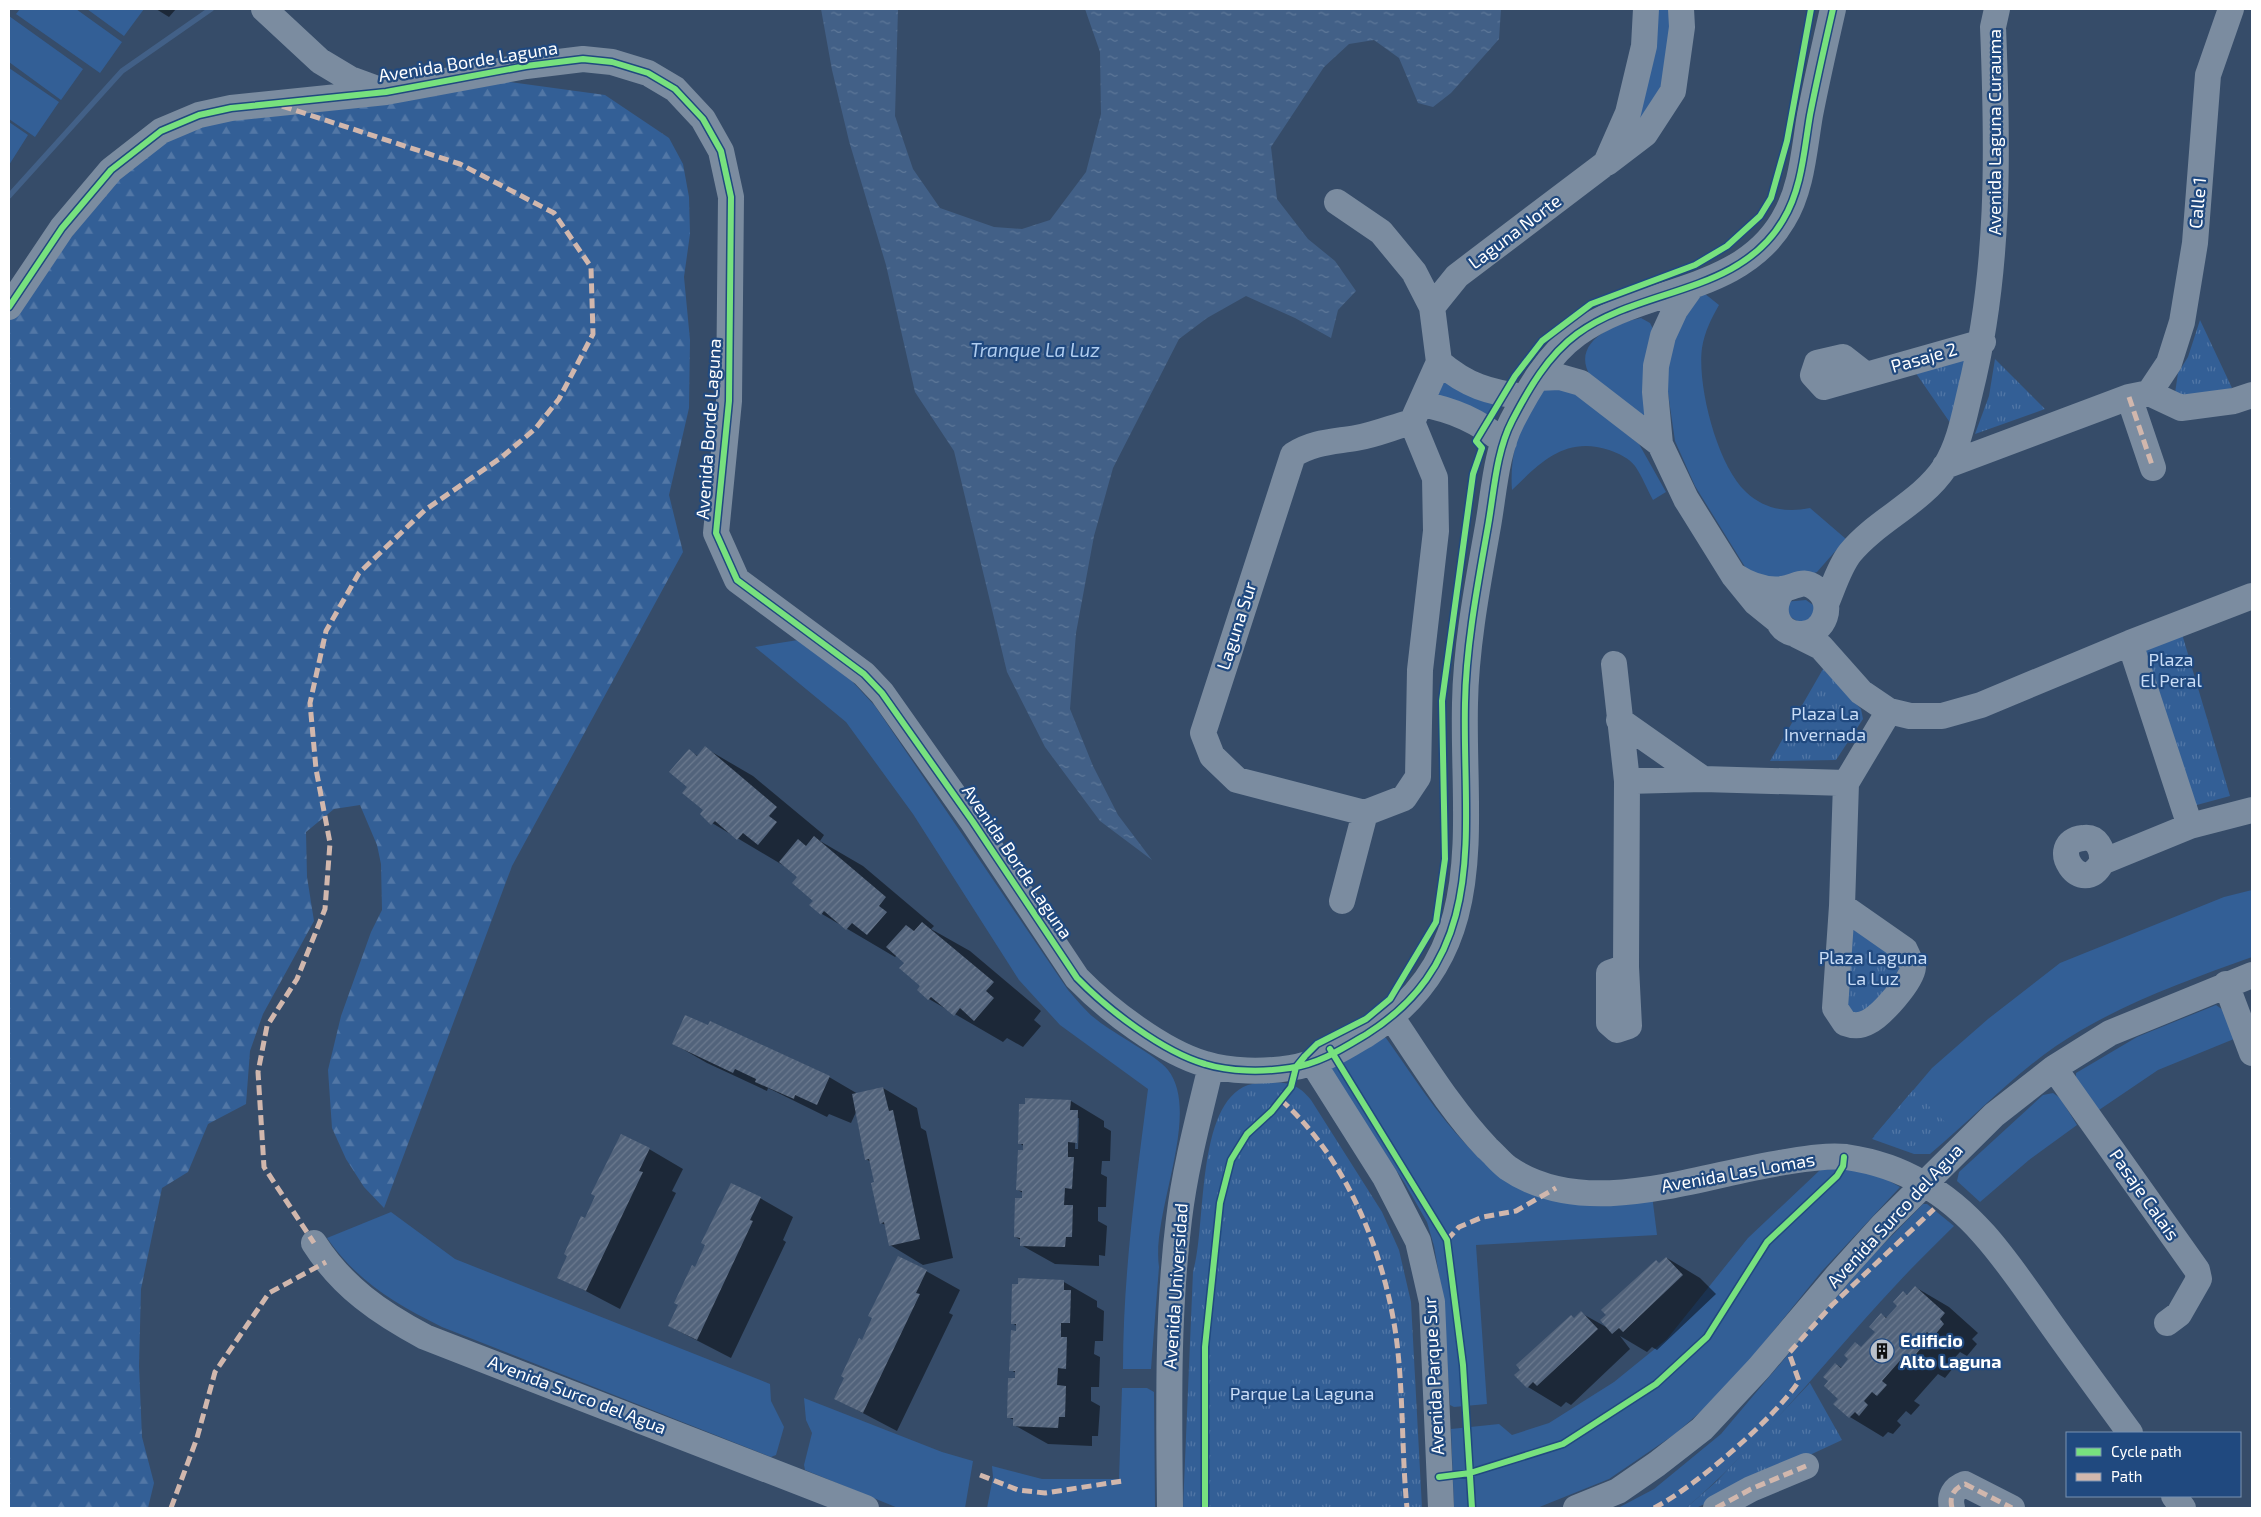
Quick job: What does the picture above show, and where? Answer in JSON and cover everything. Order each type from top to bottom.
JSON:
[{"type":"street","name":"Avenida Borde Laguna","points":[[264,9],[320,61],[350,79],[386,92]]},
{"type":"street","name":"Laguna Norte","points":[[1606,163],[1628,113],[1644,46],[1646,9]]},
{"type":"street","name":"Laguna Norte","points":[[1432,307],[1457,276],[1645,134],[1672,91],[1682,27],[1681,9]]},
{"type":"street","name":"Avenida Borde Laguna","points":[[9,307],[62,228],[111,170],[161,131],[199,115],[231,108],[386,92],[526,66],[583,60],[602,61],[648,73],[674,90],[703,120],[721,151],[731,197],[729,401],[716,533],[737,580],[864,674],[882,693],[968,814],[1077,978],[1098,1000],[1138,1028],[1189,1058],[1211,1066],[1276,1070],[1313,1063],[1334,1054],[1392,1018],[1410,1000],[1438,958],[1449,936],[1462,892],[1467,851],[1465,699],[1485,545],[1504,442],[1531,388],[1564,345],[1578,333],[1646,301],[1728,272],[1744,262],[1766,242],[1783,220],[1797,189],[1833,9]]},
{"type":"street","name":"Avenida Laguna Curauma","points":[[1787,627],[1814,632],[1821,603],[1850,554],[1862,541],[1923,492],[1945,466],[1960,435],[1982,342],[1995,242],[1998,143],[1993,27],[1997,9]]},
{"type":"street","name":"Calle 1","points":[[2139,395],[2169,363],[2182,322],[2194,243],[2208,75],[2231,9]]},
{"type":"street","points":[[1337,202],[1381,232],[1414,272],[1432,307],[1439,362],[1416,413],[1435,478],[1436,522],[1420,670],[1418,777],[1404,798],[1365,813],[1342,901]]},
{"type":"street","points":[[1692,286],[1675,310],[1663,336],[1656,366],[1655,392],[1660,444],[1686,499],[1734,576],[1756,603],[1787,627],[1821,647],[1861,692],[1889,710],[1910,716],[1928,717],[1956,714],[2130,643],[2252,596]]},
{"type":"street","points":[[1646,301],[1663,336]]},
{"type":"street","points":[[1578,333],[1577,359],[1581,383]]},
{"type":"street","name":"Pasaje 2","points":[[1866,375],[1982,342]]},
{"type":"street","points":[[1439,362],[1454,375],[1473,386],[1531,388],[1560,378],[1581,383],[1660,444]]},
{"type":"street","points":[[2139,395],[2153,468]]},
{"type":"street","points":[[1945,466],[2139,395],[2181,408],[2234,401],[2252,395]]},
{"type":"street","points":[[1416,413],[1462,414],[1485,426],[1504,442]]},
{"type":"street","name":"Laguna Sur","points":[[1365,813],[1237,780],[1212,756],[1203,733],[1293,455],[1322,442],[1356,438],[1416,413]]},
{"type":"street","points":[[1734,576],[1760,588],[1784,589],[1798,583],[1821,603],[1861,692]]},
{"type":"street","points":[[1784,589],[1776,603],[1787,627]]},
{"type":"street","points":[[2130,643],[2190,826]]},
{"type":"street","points":[[1614,664],[1627,781],[1626,967]]},
{"type":"street","points":[[1842,906],[1846,783],[1889,710]]},
{"type":"street","points":[[1619,720],[1703,778]]},
{"type":"street","points":[[1627,781],[1703,778],[1846,783]]},
{"type":"street","points":[[2102,862],[2190,826],[2252,810]]},
{"type":"street","name":"Avenida Surco del Agua","points":[[1576,1508],[1618,1491],[1702,1429],[1759,1368],[1838,1275],[1924,1183],[1994,1115],[2054,1068],[2110,1033],[2252,975]]},
{"type":"street","points":[[2226,984],[2252,1053]]},
{"type":"street","name":"Avenida Las Lomas","points":[[1392,1018],[1464,1124],[1506,1167],[1531,1181],[1558,1189],[1613,1194],[1678,1184],[1757,1166],[1814,1158],[1844,1157],[1881,1165],[1924,1183],[1965,1212],[1997,1250],[2129,1432]]},
{"type":"street","points":[[1165,1044],[1178,1060],[1191,1082],[1199,1115]]},
{"type":"street","name":"Avenida Parque Sur","points":[[1313,1063],[1385,1177],[1418,1241],[1432,1302],[1441,1508]]},
{"type":"street","name":"Avenida Universidad","points":[[1170,1508],[1169,1375],[1174,1261],[1179,1216],[1199,1115],[1211,1066]]},
{"type":"street","name":"Pasaje Calais","points":[[2054,1068],[2197,1270],[2199,1279],[2179,1314],[2167,1323]]},
{"type":"street","points":[[1199,1115],[1227,1083],[1255,1070]]},
{"type":"street","name":"Avenida Surco del Agua","points":[[314,1243],[326,1262],[349,1288],[397,1322],[426,1337],[866,1508]]},
{"type":"street","points":[[1716,1508],[1751,1489],[1806,1466]]},
{"type":"street","points":[[1952,1508],[1952,1493],[1958,1486],[1965,1484],[2012,1508]]},
{"type":"street","points":[[2175,1497],[2183,1508]]},
{"type":"green space","points":[[20,9],[76,9],[122,42],[100,73],[16,14]]},
{"type":"green space","points":[[87,9],[144,9],[124,36]]},
{"type":"green space","points":[[1654,9],[1674,9],[1660,96],[1639,128],[1638,109]]},
{"type":"green space","points":[[9,16],[83,69],[61,100],[9,62]]},
{"type":"green space","points":[[9,68],[59,102],[35,137],[9,119]]},
{"type":"green space","points":[[488,79],[605,95],[669,138],[683,164],[689,197],[690,234],[684,277],[690,340],[689,408],[669,495],[683,552],[512,866],[384,1208],[364,1187],[346,1159],[332,1128],[328,1070],[341,1016],[371,932],[382,910],[381,864],[377,845],[360,805],[334,809],[306,832],[307,877],[314,921],[263,1014],[250,1051],[246,1104],[208,1124],[188,1172],[162,1188],[141,1289],[139,1366],[142,1437],[154,1483],[148,1508],[9,1508],[9,315],[145,145],[182,132],[256,112]]},
{"type":"green space","points":[[9,122],[28,135],[9,165]]},
{"type":"green space","points":[[1704,293],[1719,305],[1705,336],[1701,364],[1706,403],[1718,444],[1736,480],[1753,498],[1768,506],[1784,510],[1810,508],[1846,539],[1817,572],[1799,578],[1774,580],[1747,570],[1695,486],[1675,441],[1668,393],[1667,365],[1682,314]]},
{"type":"green space","points":[[1641,318],[1650,323],[1654,331],[1652,408],[1643,418],[1591,377],[1586,365],[1586,354],[1590,345],[1598,337],[1619,325]]},
{"type":"green space","points":[[2200,320],[2232,388],[2190,398],[2175,393],[2178,373],[2188,357]]},
{"type":"green space","points":[[1972,350],[1953,427],[1913,369]]},
{"type":"green space","points":[[1995,359],[2045,409],[1975,434],[1989,396]]},
{"type":"green space","points":[[1443,379],[1497,403],[1496,412],[1491,420],[1435,394]]},
{"type":"green space","points":[[1549,384],[1573,391],[1639,444],[1666,492],[1653,500],[1638,470],[1630,461],[1612,451],[1579,446],[1555,454],[1544,461],[1512,490],[1513,462],[1521,425],[1530,407]]},
{"type":"green space","points":[[1806,600],[1816,607],[1812,621],[1797,621],[1783,612],[1783,602]]},
{"type":"green space","name":"Plaza El Peral","points":[[2182,634],[2230,796],[2193,806],[2141,648]]},
{"type":"green space","points":[[798,640],[849,678],[875,706],[1068,990],[1104,1026],[1154,1058],[1168,1070],[1177,1089],[1180,1112],[1178,1137],[1158,1245],[1159,1267],[1151,1369],[1123,1369],[1128,1263],[1148,1089],[1060,1025],[1019,980],[913,814],[846,722],[755,647]]},
{"type":"green space","name":"Plaza La Invernada","points":[[1823,669],[1861,709],[1863,719],[1836,760],[1770,761]]},
{"type":"green space","points":[[2252,890],[2252,957],[2201,975],[2126,1007],[2056,1046],[2023,1071],[1930,1154],[1914,1154],[1872,1139],[1932,1068],[1988,1019],[2060,963],[2224,897]]},
{"type":"green space","name":"Plaza Laguna La Luz","points":[[1847,926],[1903,955],[1906,970],[1863,1018],[1847,1016]]},
{"type":"green space","points":[[2216,1005],[2223,1010],[2234,1039],[2158,1070],[2096,1112],[2076,1080],[2076,1073],[2137,1037]]},
{"type":"green space","points":[[1381,1036],[1386,1038],[1447,1123],[1475,1154],[1491,1168],[1652,1195],[1657,1235],[1476,1245],[1487,1404],[1454,1407],[1450,1405],[1443,1298],[1434,1246],[1427,1222],[1404,1182],[1329,1069]]},
{"type":"green space","name":"Parque La Laguna","points":[[1270,1082],[1293,1085],[1311,1100],[1382,1212],[1399,1250],[1411,1302],[1422,1508],[1183,1508],[1193,1272],[1211,1141],[1219,1116],[1231,1097],[1248,1085]]},
{"type":"green space","points":[[1913,1090],[1945,1122],[1926,1139],[1913,1146],[1898,1144],[1874,1136]]},
{"type":"green space","points":[[2053,1093],[2060,1098],[2077,1125],[2029,1160],[1980,1202],[1957,1181],[1959,1172],[2043,1095]]},
{"type":"green space","points":[[1848,1168],[1884,1178],[1900,1187],[1822,1271],[1745,1366],[1714,1400],[1675,1434],[1609,1479],[1537,1508],[1454,1508],[1451,1429],[1499,1424],[1512,1435],[1549,1423],[1614,1382],[1667,1339],[1748,1238],[1820,1170]]},
{"type":"green space","points":[[1923,1204],[1927,1204],[1954,1226],[1902,1278],[1794,1400],[1714,1483],[1686,1508],[1618,1508],[1654,1489],[1721,1434],[1866,1262]]},
{"type":"green space","points":[[391,1212],[455,1259],[770,1384],[771,1401],[784,1427],[776,1455],[771,1457],[442,1327],[393,1300],[351,1267],[327,1238]]},
{"type":"green space","points":[[1810,1383],[1842,1440],[1696,1508],[1686,1508],[1717,1481]]},
{"type":"green space","points":[[1122,1388],[1147,1388],[1154,1392],[1155,1508],[987,1508],[993,1477],[992,1466],[1042,1479],[1119,1479]]},
{"type":"green space","points":[[804,1398],[942,1452],[973,1461],[965,1508],[898,1508],[805,1470],[804,1465],[812,1433],[806,1420]]},
{"type":"water","name":"Tranque La Luz","points":[[821,9],[898,9],[895,116],[913,169],[940,208],[994,227],[1022,229],[1050,220],[1086,172],[1101,114],[1100,52],[1085,9],[1501,9],[1499,39],[1451,93],[1433,107],[1418,103],[1399,58],[1374,40],[1349,44],[1324,67],[1271,147],[1277,199],[1308,239],[1335,261],[1356,291],[1338,310],[1331,338],[1295,318],[1246,296],[1207,318],[1179,339],[1113,468],[1094,536],[1076,633],[1070,709],[1093,766],[1118,815],[1152,860],[1100,821],[1045,747],[1007,672],[954,451],[915,392],[886,265],[849,141],[832,70]]},
{"type":"building","points":[[705,746],[777,807],[769,816],[777,822],[758,845],[743,833],[737,840],[715,821],[711,825],[700,814],[703,810],[682,793],[687,787],[669,772],[689,749],[697,756]]},
{"type":"building","points":[[814,836],[886,897],[879,906],[887,912],[867,935],[852,923],[846,930],[824,911],[821,915],[809,905],[813,901],[792,883],[797,877],[779,862],[798,839],[806,846]]},
{"type":"building","points":[[922,922],[994,982],[986,991],[994,998],[974,1021],[960,1008],[954,1016],[931,997],[928,1000],[917,990],[920,986],[899,968],[904,963],[886,947],[906,925],[914,931]]},
{"type":"building","points":[[685,1015],[708,1025],[710,1021],[830,1076],[817,1105],[795,1095],[794,1099],[755,1082],[756,1079],[735,1069],[733,1073],[672,1044]]},
{"type":"building","points":[[883,1087],[889,1111],[893,1110],[920,1239],[889,1246],[884,1222],[880,1224],[871,1183],[874,1182],[869,1159],[865,1160],[852,1094]]},
{"type":"building","points":[[1025,1098],[1071,1100],[1070,1110],[1078,1110],[1077,1143],[1068,1142],[1068,1157],[1074,1157],[1072,1189],[1065,1188],[1064,1205],[1073,1205],[1072,1237],[1066,1237],[1065,1247],[1020,1246],[1020,1238],[1014,1237],[1015,1198],[1022,1198],[1022,1191],[1016,1190],[1018,1150],[1023,1150],[1023,1144],[1018,1144],[1019,1104],[1025,1104]]},
{"type":"building","points":[[621,1134],[650,1148],[639,1171],[643,1172],[586,1291],[557,1278],[567,1256],[564,1254],[581,1216],[585,1218],[595,1196],[591,1194]]},
{"type":"building","points":[[731,1183],[761,1197],[750,1220],[753,1221],[697,1340],[668,1326],[678,1305],[674,1303],[692,1265],[695,1267],[705,1245],[701,1243]]},
{"type":"building","points":[[898,1256],[927,1270],[916,1293],[920,1294],[863,1413],[834,1399],[844,1378],[841,1376],[859,1338],[862,1340],[872,1318],[868,1316]]},
{"type":"building","points":[[1666,1257],[1683,1275],[1623,1332],[1619,1328],[1612,1334],[1600,1320],[1606,1315],[1601,1310],[1656,1260],[1659,1263]]},
{"type":"building","points":[[1018,1278],[1064,1280],[1064,1290],[1071,1290],[1070,1323],[1061,1323],[1061,1337],[1067,1337],[1066,1369],[1058,1368],[1057,1385],[1066,1386],[1065,1417],[1059,1417],[1058,1428],[1013,1426],[1013,1418],[1007,1418],[1008,1378],[1015,1378],[1015,1371],[1009,1371],[1011,1330],[1016,1331],[1016,1324],[1011,1324],[1012,1284],[1018,1284]]},
{"type":"building","name":"Edificio Alto Laguna","points":[[1915,1286],[1945,1313],[1940,1319],[1944,1324],[1933,1337],[1927,1332],[1916,1344],[1921,1348],[1911,1360],[1905,1355],[1882,1381],[1887,1385],[1877,1396],[1872,1392],[1864,1401],[1868,1405],[1859,1416],[1855,1412],[1849,1418],[1833,1404],[1838,1399],[1824,1386],[1828,1381],[1823,1377],[1835,1363],[1841,1368],[1848,1359],[1844,1355],[1855,1342],[1861,1347],[1875,1332],[1869,1327],[1881,1313],[1886,1318],[1897,1306],[1893,1302],[1903,1291],[1907,1295]]},
{"type":"building","points":[[1581,1311],[1598,1329],[1537,1386],[1533,1382],[1527,1388],[1514,1375],[1520,1370],[1516,1365],[1571,1315],[1574,1318]]},
{"type":"waterway","points":[[9,196],[122,71],[211,9]]},
{"type":"marked path","points":[[282,106],[460,164],[554,213],[591,267],[593,334],[559,399],[536,428],[502,457],[425,510],[359,573],[326,631],[310,703],[316,769],[330,843],[325,909],[297,979],[267,1026],[258,1072],[264,1167],[314,1243]]},
{"type":"marked path","points":[[2129,397],[2153,468]]},
{"type":"marked path","points":[[1281,1100],[1303,1122],[1323,1147],[1340,1173],[1356,1202],[1379,1262],[1388,1292],[1397,1345],[1407,1508]]},
{"type":"marked path","points":[[1447,1240],[1459,1227],[1483,1217],[1516,1211],[1556,1188]]},
{"type":"marked path","points":[[1654,1508],[1711,1469],[1772,1414],[1799,1381],[1789,1353],[1832,1305],[1934,1209]]},
{"type":"marked path","points":[[171,1508],[197,1438],[215,1372],[269,1293],[326,1262]]},
{"type":"marked path","points":[[1716,1508],[1751,1489],[1806,1466]]},
{"type":"marked path","points":[[980,1475],[1018,1490],[1045,1493],[1123,1481]]},
{"type":"marked path","points":[[1952,1508],[1951,1500],[1953,1493],[1965,1484],[2012,1508]]},
{"type":"cycle path","points":[[1205,1508],[1205,1347],[1220,1203],[1231,1160],[1247,1134],[1272,1111],[1291,1087],[1296,1067],[1305,1056],[1317,1044],[1366,1019],[1390,999],[1436,922],[1445,859],[1442,701],[1473,474],[1482,448],[1476,441],[1515,376],[1542,341],[1591,304],[1695,265],[1727,246],[1760,216],[1771,198],[1787,141],[1811,9]]},
{"type":"cycle path","points":[[9,307],[62,228],[111,170],[161,131],[199,115],[231,108],[386,92],[526,66],[583,59],[612,62],[648,73],[675,89],[703,119],[721,151],[731,197],[729,401],[716,533],[737,580],[864,674],[882,693],[973,822],[1077,978],[1089,990],[1136,1028],[1154,1040],[1189,1058],[1225,1069],[1269,1070],[1290,1068],[1311,1063],[1339,1050],[1367,1034],[1407,1002],[1435,967],[1452,928],[1462,886],[1466,842],[1465,703],[1470,637],[1496,472],[1502,446],[1512,421],[1532,385],[1548,363],[1577,334],[1602,319],[1630,307],[1715,277],[1741,263],[1764,245],[1783,220],[1798,182],[1810,115],[1833,9]]},
{"type":"cycle path","points":[[1330,1049],[1447,1240],[1463,1365],[1472,1508]]},
{"type":"cycle path","points":[[1439,1477],[1470,1473],[1563,1444],[1656,1384],[1707,1337],[1767,1242],[1837,1176],[1843,1166],[1844,1157]]},
{"type":"place","name":"Edificio Alto Laguna","points":[[1882,1351]]}]
